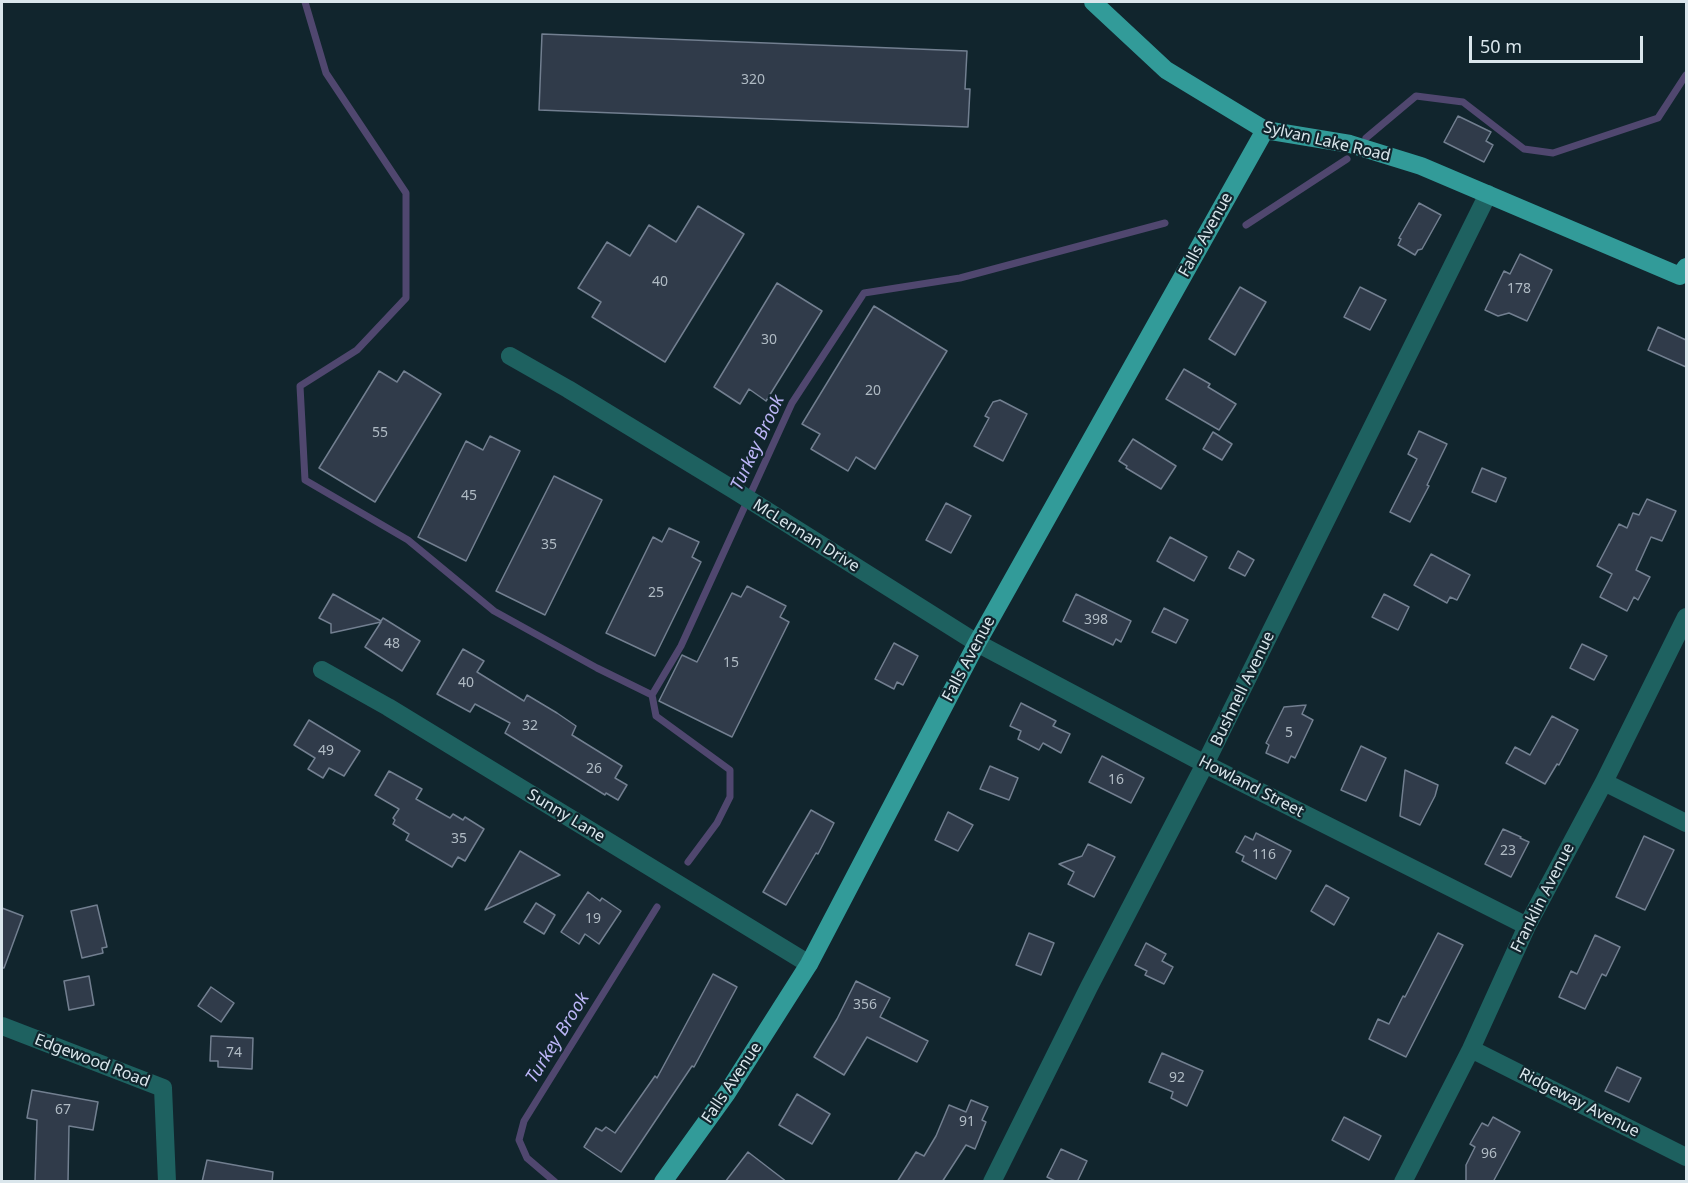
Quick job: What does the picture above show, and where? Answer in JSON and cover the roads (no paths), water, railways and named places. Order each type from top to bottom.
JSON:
[{"type":"main road","name":"Sylvan Lake Road","points":[[1093,2],[1166,70],[1265,130],[1350,144],[1421,166],[1684,274]]},
{"type":"main road","name":"Falls Avenue","points":[[663,1182],[727,1093],[809,964],[977,643],[1265,130]]},
{"type":"street","name":"Bushnell Avenue","points":[[993,1182],[1089,987],[1205,764],[1488,194]]},
{"type":"street","name":"McLennan Drive","points":[[510,356],[734,490],[977,643]]},
{"type":"street","name":"Franklin Avenue","points":[[1403,1182],[1471,1049],[1527,926],[1604,782],[1686,617]]},
{"type":"street","name":"Howland Street","points":[[977,643],[1205,764],[1527,926]]},
{"type":"street","name":"Sunny Lane","points":[[322,670],[388,707],[809,964]]},
{"type":"street","points":[[1604,782],[1686,823]]},
{"type":"street","name":"Edgewood Road","points":[[2,1026],[163,1088],[167,1182]]},
{"type":"street","name":"Ridgeway Avenue","points":[[1471,1049],[1686,1157]]},
{"type":"waterway","points":[[305,2],[326,73],[406,193],[406,298],[357,350],[300,386],[305,480],[408,540],[494,611],[597,668],[652,695]]},
{"type":"waterway","name":"Turkey Brook","points":[[1366,138],[1416,96],[1463,102],[1524,149],[1553,153],[1658,118],[1686,75]]},
{"type":"waterway","name":"Turkey Brook","points":[[1246,225],[1347,159]]},
{"type":"waterway","name":"Turkey Brook","points":[[688,862],[717,823],[730,797],[730,770],[656,716],[652,695],[681,646],[792,403],[864,293],[960,278],[1165,223]]},
{"type":"waterway","name":"Turkey Brook","points":[[555,1182],[527,1158],[519,1140],[524,1121],[657,907]]}]
